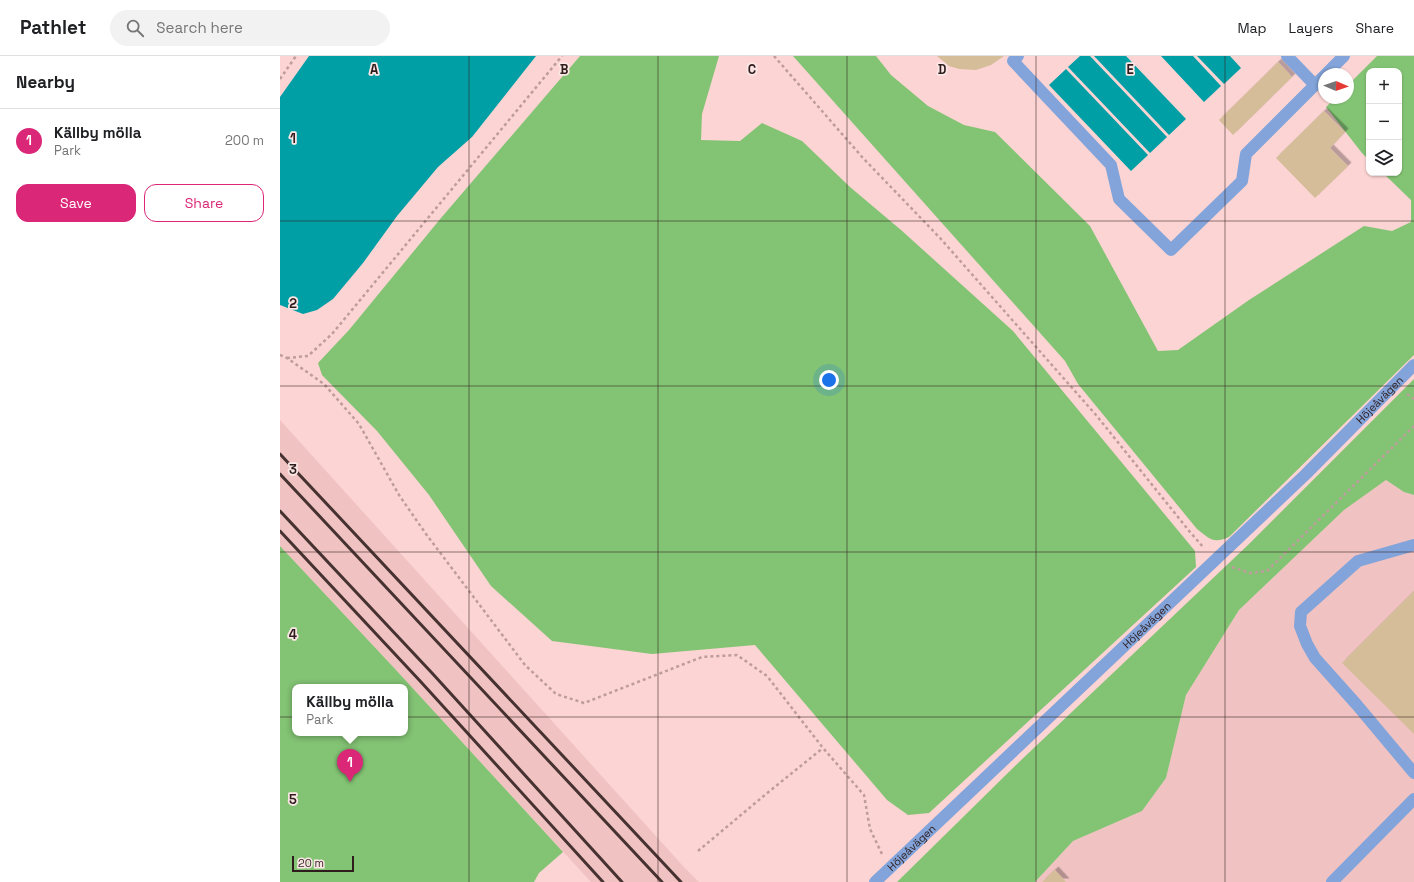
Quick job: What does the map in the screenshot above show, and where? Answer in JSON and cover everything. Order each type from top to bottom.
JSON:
[{"type":"street","points":[[1018,56],[1013,61],[1110,165],[1119,199],[1172,250],[1242,181],[1246,154],[1318,82]]},
{"type":"street","points":[[1287,56],[1315,85]]},
{"type":"street","points":[[1332,68],[1344,56]]},
{"type":"street","name":"Höjeåvägen","points":[[876,882],[1306,474],[1414,365]]},
{"type":"street","points":[[1414,545],[1358,561],[1300,612],[1300,626],[1307,644],[1316,658],[1414,773]]},
{"type":"street","points":[[1332,882],[1414,800]]},
{"type":"path","points":[[280,79],[296,56]]},
{"type":"path","points":[[287,358],[308,356],[332,334],[562,56]]},
{"type":"path","points":[[774,56],[863,158],[940,238],[1096,415],[1190,532],[1215,560],[1250,573],[1267,571],[1414,426]]},
{"type":"path","points":[[280,355],[287,358],[324,384],[359,424],[400,495],[426,534],[525,665],[556,694],[584,703],[702,657],[737,655],[767,676],[823,748],[864,795],[870,829],[882,853],[878,858]]},
{"type":"path","points":[[698,851],[823,748]]},
{"type":"shaded area","points":[[280,420],[699,882],[591,882],[280,546]]},
{"type":"shaded area","points":[[1386,480],[1404,492],[1414,495],[1414,882],[1035,882],[1073,841],[1142,811],[1166,778],[1186,695],[1239,610],[1344,510]]},
{"type":"green space","points":[[580,56],[719,56],[702,114],[701,140],[740,141],[762,123],[802,141],[850,187],[901,230],[1013,331],[1195,551],[1196,567],[929,813],[908,815],[887,800],[755,645],[652,654],[552,641],[491,586],[429,495],[377,431],[322,375],[318,363],[349,330],[441,218]]},
{"type":"green space","points":[[793,56],[876,56],[891,75],[928,106],[964,125],[995,132],[1090,226],[1158,351],[1178,350],[1249,300],[1364,226],[1392,231],[1411,222],[1411,200],[1386,176],[1402,176],[1402,68],[1366,68],[1366,157],[1326,107],[1329,104],[1354,104],[1354,79],[1377,56],[1414,56],[1414,355],[1229,537],[1215,540],[1197,529],[1078,384],[1065,361]]},
{"type":"green space","points":[[1414,379],[1414,495],[1404,492],[1386,480],[1344,510],[1239,610],[1186,695],[1166,778],[1142,811],[1073,841],[1035,882],[897,882],[1017,764],[1248,545]]},
{"type":"green space","points":[[280,546],[396,670],[563,852],[539,873],[534,882],[280,882]]},
{"type":"water","points":[[309,56],[536,56],[472,137],[438,167],[397,216],[363,263],[333,299],[317,310],[303,314],[280,305],[280,97]]},
{"type":"water","points":[[1080,56],[1090,56],[1167,137],[1150,153],[1068,67]]},
{"type":"water","points":[[1094,56],[1126,56],[1186,119],[1169,135]]},
{"type":"water","points":[[1161,56],[1193,56],[1221,86],[1204,102]]},
{"type":"water","points":[[1197,56],[1230,56],[1241,68],[1224,84]]},
{"type":"water","points":[[1066,69],[1148,155],[1131,171],[1049,85]]},
{"type":"building","points":[[937,56],[1004,56],[991,65],[976,70],[959,69],[949,66]]},
{"type":"building","points":[[1278,62],[1292,77],[1233,135],[1219,120]]},
{"type":"building","points":[[1324,111],[1345,132],[1330,148],[1348,166],[1315,198],[1276,158]]},
{"type":"building","points":[[1414,591],[1414,734],[1342,663]]},
{"type":"building","points":[[1055,870],[1066,882],[1042,882]]},
{"type":"railway","points":[[280,454],[681,882]]},
{"type":"railway","points":[[280,474],[662,882]]},
{"type":"railway","points":[[280,511],[432,673],[622,882]]},
{"type":"railway","points":[[280,531],[421,682],[603,882]]},
{"type":"place","name":"Källby mölla","points":[[350,782]]}]
